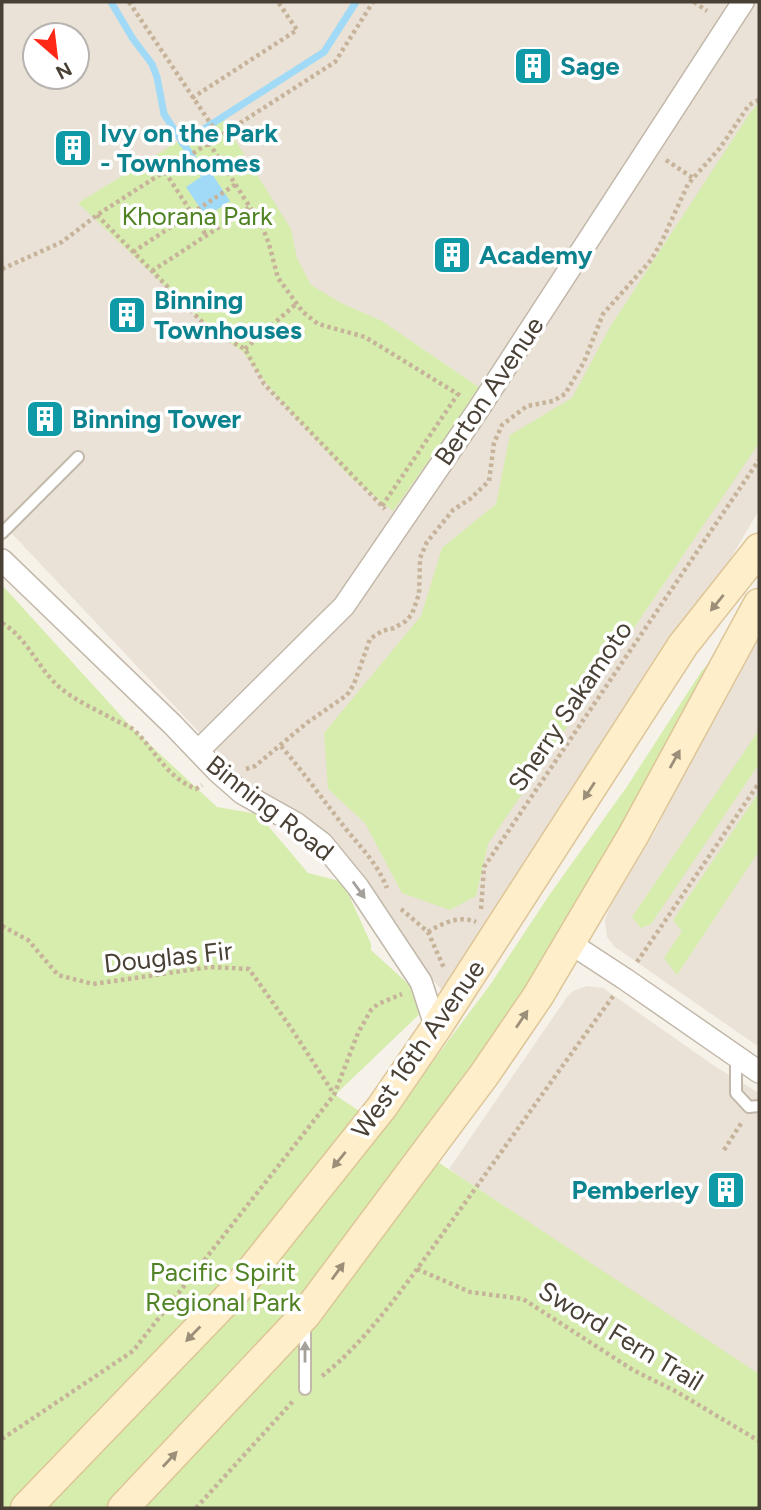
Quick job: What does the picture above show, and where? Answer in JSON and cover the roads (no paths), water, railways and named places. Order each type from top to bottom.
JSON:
[{"type":"main road","name":"West 16th Avenue","points":[[26,1508],[236,1290],[382,1107],[436,1028],[683,645],[759,549]]},
{"type":"main road","points":[[123,1508],[305,1315],[484,1075],[570,943],[634,834],[759,604]]},
{"type":"street","name":"Berton Avenue","points":[[198,751],[344,606],[478,410],[743,2]]},
{"type":"street","name":"Binning Road","points":[[2,560],[242,793],[297,824],[322,843],[358,887],[421,982],[436,1028]]},
{"type":"street","points":[[570,943],[759,1072]]},
{"type":"lane","points":[[2,533],[78,457]]},
{"type":"lane","points":[[736,1058],[736,1093],[749,1107],[759,1106]]},
{"type":"lane","points":[[305,1315],[305,1388]]},
{"type":"water","points":[[210,171],[230,201],[206,217],[186,187]]},
{"type":"waterway","points":[[111,2],[152,64],[164,114],[204,175]]},
{"type":"waterway","points":[[182,143],[324,52],[356,2]]},
{"type":"place","name":"Sage","points":[[533,66]]},
{"type":"place","name":"Ivy on the Park - Townhomes","points":[[73,148]]},
{"type":"place","name":"Academy","points":[[452,255]]},
{"type":"place","name":"Binning Townhouses","points":[[127,315]]},
{"type":"place","name":"Binning Tower","points":[[45,419]]},
{"type":"place","name":"Pemberley","points":[[726,1190]]},
{"type":"park label","name":"Khorana Park","points":[[197,216]]},
{"type":"park label","name":"Pacific Spirit Regional Park","points":[[223,1287]]}]
